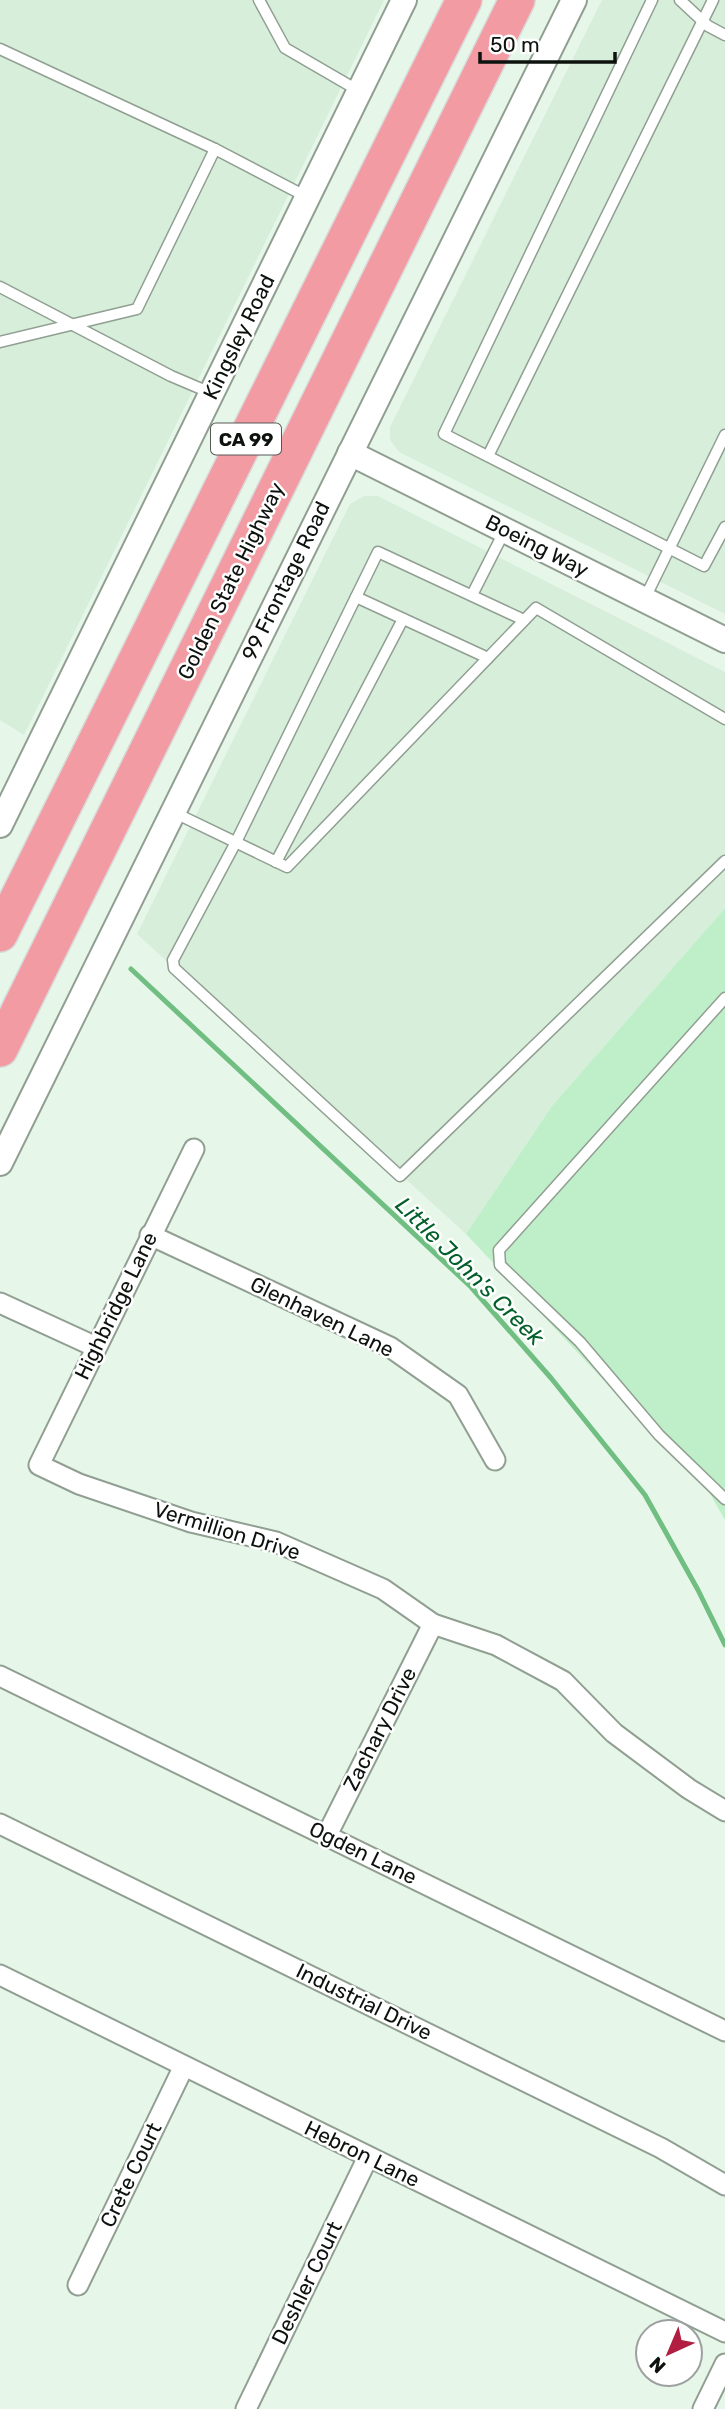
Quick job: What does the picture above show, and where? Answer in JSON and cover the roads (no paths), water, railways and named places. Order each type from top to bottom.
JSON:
[{"type":"highway","name":"CA 99","points":[[0,934],[464,0]]},
{"type":"highway","name":"Golden State Highway","points":[[0,1049],[517,0]]},
{"type":"street","name":"Kingsley Road","points":[[0,825],[404,0]]},
{"type":"street","name":"99 Frontage Road","points":[[0,1163],[574,0]]},
{"type":"street","name":"Boeing Way","points":[[350,453],[725,640]]},
{"type":"street","name":"Highbridge Lane","points":[[39,1465],[194,1149]]},
{"type":"street","name":"Glenhaven Lane","points":[[150,1236],[390,1347],[458,1395],[495,1460]]},
{"type":"street","points":[[0,1303],[96,1347]]},
{"type":"street","name":"Vermillion Drive","points":[[39,1465],[79,1484],[191,1522],[276,1542],[383,1589],[433,1624],[496,1645],[563,1681],[614,1733],[689,1789],[725,1811]]},
{"type":"street","name":"Zachary Drive","points":[[327,1835],[433,1624]]},
{"type":"street","name":"Ogden Lane","points":[[0,1676],[725,2031]]},
{"type":"street","name":"Industrial Drive","points":[[0,1824],[661,2148],[725,2185]]},
{"type":"street","name":"Hebron Lane","points":[[0,1975],[725,2332]]},
{"type":"street","name":"Crete Court","points":[[78,2285],[184,2066]]},
{"type":"street","name":"Deshler Court","points":[[246,2409],[368,2157]]},
{"type":"street","points":[[704,2409],[725,2364]]},
{"type":"lane","points":[[259,0],[285,48],[360,91]]},
{"type":"lane","points":[[652,0],[444,434],[704,566],[725,527]]},
{"type":"lane","points":[[680,0],[704,18],[708,26],[725,35]]},
{"type":"lane","points":[[488,456],[713,0]]},
{"type":"lane","points":[[0,49],[215,149],[307,198]]},
{"type":"lane","points":[[0,342],[137,309],[215,149]]},
{"type":"lane","points":[[0,287],[170,376],[212,393]]},
{"type":"lane","points":[[645,600],[725,435]]},
{"type":"lane","points":[[472,595],[505,530]]},
{"type":"lane","points":[[524,620],[378,552],[236,842],[173,960],[174,968],[400,1176],[725,861]]},
{"type":"lane","points":[[356,597],[488,658]]},
{"type":"lane","points":[[172,811],[287,867],[536,608],[725,719]]},
{"type":"lane","points":[[276,862],[403,619]]},
{"type":"lane","points":[[725,998],[499,1250],[500,1265],[580,1342],[659,1435],[725,1499]]},
{"type":"waterway","name":"Little John's Creek","points":[[131,969],[471,1287],[551,1378],[645,1495],[725,1645]]}]
